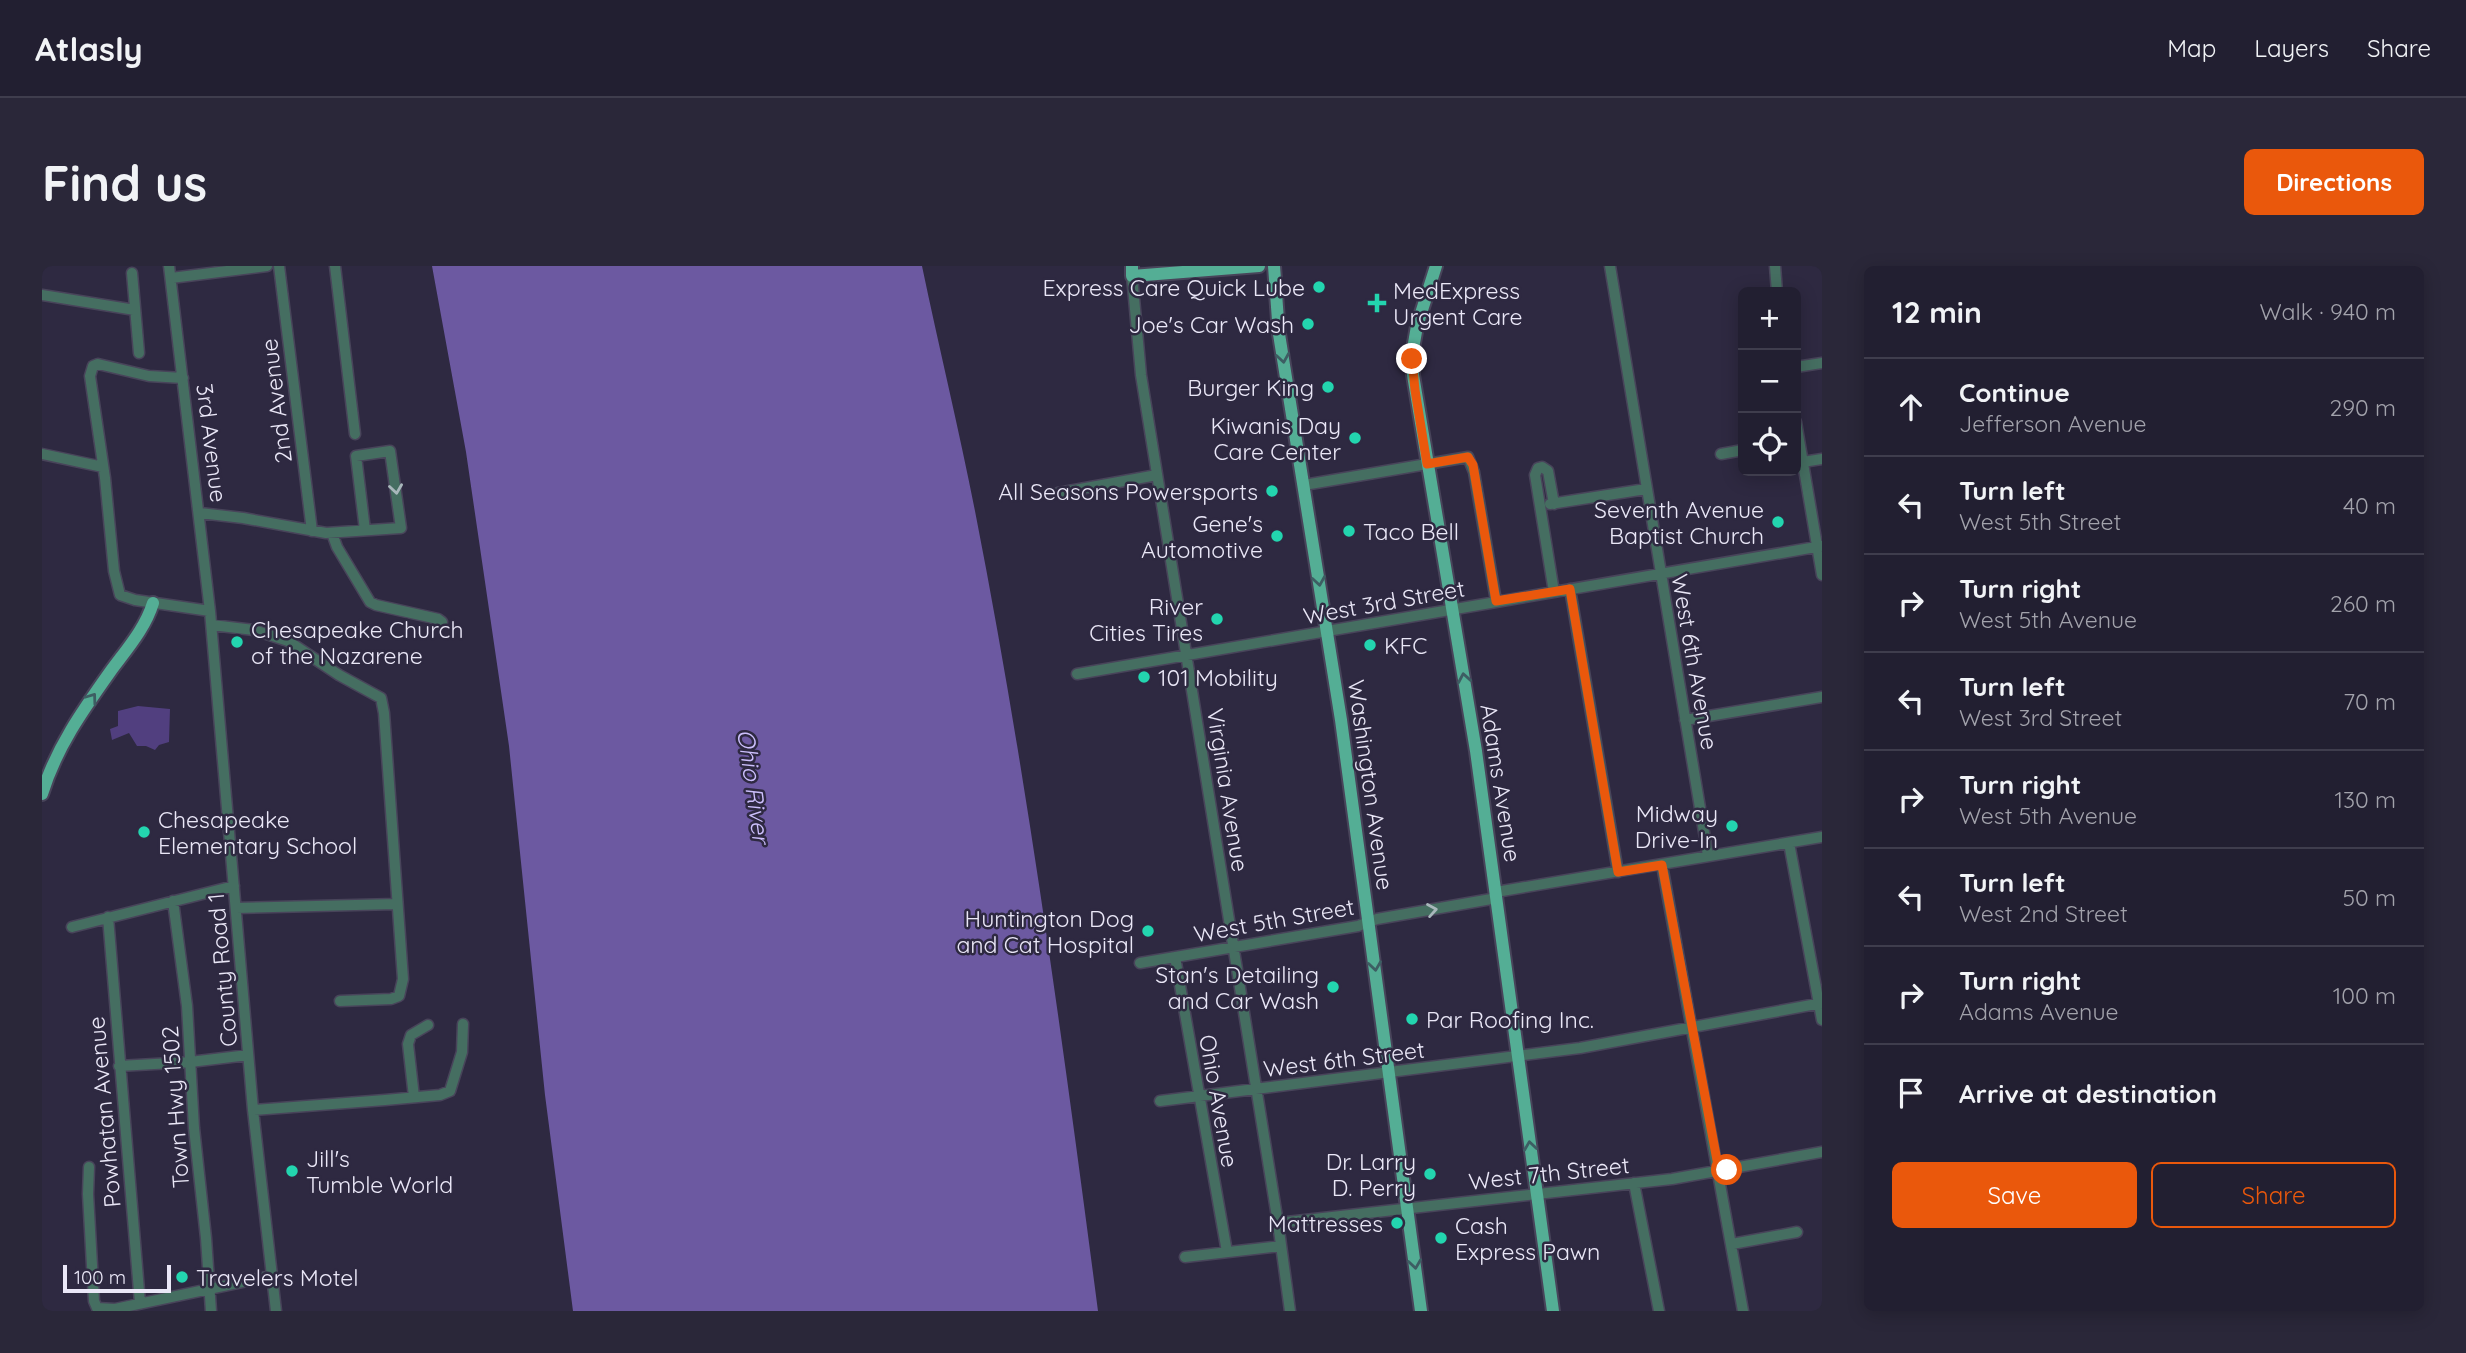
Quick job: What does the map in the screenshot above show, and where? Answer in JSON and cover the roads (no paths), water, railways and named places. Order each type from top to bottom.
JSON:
[{"type":"main road","points":[[1132,271],[1259,266]]},
{"type":"main road","name":"Washington Avenue","points":[[1274,266],[1279,334],[1327,632],[1421,1311]]},
{"type":"main road","name":"Adams Avenue","points":[[1436,266],[1419,315],[1412,359],[1415,390],[1476,751],[1553,1311]]},
{"type":"main road","points":[[42,794],[71,729],[144,624],[153,603]]},
{"type":"street","name":"3rd Avenue","points":[[169,266],[212,625]]},
{"type":"street","points":[[171,278],[267,266]]},
{"type":"street","name":"2nd Avenue","points":[[279,266],[312,531]]},
{"type":"street","points":[[335,266],[355,434]]},
{"type":"street","name":"West 6th Avenue","points":[[1610,266],[1708,856]]},
{"type":"street","points":[[1775,266],[1777,287]]},
{"type":"street","name":"Virginia Avenue","points":[[1132,271],[1140,368],[1290,1311]]},
{"type":"street","points":[[131,273],[139,353]]},
{"type":"street","points":[[42,295],[135,310]]},
{"type":"street","points":[[1801,366],[1822,363]]},
{"type":"street","points":[[183,378],[149,376],[98,364],[93,366],[90,376],[114,571],[120,595],[153,603],[211,611]]},
{"type":"street","points":[[200,513],[332,533],[401,528],[390,451],[356,456],[365,530]]},
{"type":"street","points":[[1721,454],[1738,451]]},
{"type":"street","points":[[42,454],[103,467]]},
{"type":"street","points":[[1801,455],[1820,547],[1822,575]]},
{"type":"street","points":[[1304,485],[1468,457],[1475,472],[1496,601]]},
{"type":"street","points":[[1803,462],[1822,459]]},
{"type":"street","points":[[1554,504],[1548,471],[1540,467],[1534,473],[1554,592]]},
{"type":"street","points":[[1058,493],[1157,475]]},
{"type":"street","points":[[1540,506],[1646,489]]},
{"type":"street","points":[[332,533],[337,547],[370,602],[442,622]]},
{"type":"street","name":"West 3rd Street","points":[[1077,674],[1820,547]]},
{"type":"street","points":[[1570,589],[1618,872]]},
{"type":"street","points":[[212,625],[254,630],[288,641],[380,698],[384,713],[403,979],[399,996],[380,1000],[340,1001]]},
{"type":"street","name":"County Road 1","points":[[212,625],[253,1110],[276,1311]]},
{"type":"street","points":[[1685,720],[1822,697]]},
{"type":"street","name":"West 5th Street","points":[[1140,963],[1369,922],[1618,872],[1822,837]]},
{"type":"street","points":[[1789,843],[1822,1020]]},
{"type":"street","points":[[1662,865],[1743,1311]]},
{"type":"street","points":[[72,927],[234,886]]},
{"type":"street","name":"Town Hwy 1502","points":[[173,901],[187,1006],[194,1128],[211,1311]]},
{"type":"street","points":[[236,908],[396,904]]},
{"type":"street","name":"Powhatan Avenue","points":[[108,917],[139,1303]]},
{"type":"street","name":"Ohio Avenue","points":[[1175,957],[1227,1252]]},
{"type":"street","name":"West 6th Street","points":[[1160,1101],[1580,1048],[1820,1003]]},
{"type":"street","points":[[253,1110],[440,1095],[450,1091],[462,1052],[463,1024]]},
{"type":"street","points":[[414,1097],[408,1044],[411,1035],[428,1025]]},
{"type":"street","points":[[119,1066],[248,1055]]},
{"type":"street","name":"West 7th Street","points":[[1278,1223],[1634,1183],[1822,1152]]},
{"type":"street","points":[[89,1167],[93,1301],[97,1308],[115,1309],[271,1276]]},
{"type":"street","points":[[1634,1183],[1659,1311]]},
{"type":"street","points":[[1732,1244],[1797,1232]]},
{"type":"street","points":[[1185,1257],[1281,1245]]},
{"type":"water","name":"Ohio River","points":[[432,266],[922,266],[975,511],[1028,810],[1098,1311],[573,1311],[545,1095],[509,746],[466,452]]},
{"type":"place","name":"Express Care Quick Lube","points":[[1319,287]]},
{"type":"place","name":"MedExpress Urgent Care","points":[[1377,303]]},
{"type":"place","name":"Joe's Car Wash","points":[[1308,324]]},
{"type":"place","name":"Burger King","points":[[1328,387]]},
{"type":"place","name":"Kiwanis Day Care Center","points":[[1355,438]]},
{"type":"place","name":"All Seasons Powersports","points":[[1272,491]]},
{"type":"place","name":"Seventh Avenue Baptist Church","points":[[1778,522]]},
{"type":"place","name":"Taco Bell","points":[[1349,531]]},
{"type":"place","name":"Gene's Automotive","points":[[1277,536]]},
{"type":"place","name":"River Cities Tires","points":[[1217,619]]},
{"type":"place","name":"Chesapeake Church of the Nazarene","points":[[237,642]]},
{"type":"place","name":"KFC","points":[[1370,645]]},
{"type":"place","name":"101 Mobility","points":[[1144,677]]},
{"type":"place","name":"Midway Drive-In","points":[[1732,826]]},
{"type":"place","name":"Chesapeake Elementary School","points":[[144,832]]},
{"type":"place","name":"Huntington Dog and Cat Hospital","points":[[1148,931]]},
{"type":"place","name":"Stan's Detailing and Car Wash","points":[[1333,987]]},
{"type":"place","name":"Par Roofing Inc.","points":[[1412,1019]]},
{"type":"place","name":"Jill's Tumble World","points":[[292,1171]]},
{"type":"place","name":"Dr. Larry D. Perry","points":[[1430,1174]]},
{"type":"place","name":"Mattresses","points":[[1397,1223]]},
{"type":"place","name":"Cash Express Pawn","points":[[1441,1238]]},
{"type":"place","name":"Travelers Motel","points":[[182,1277]]}]
